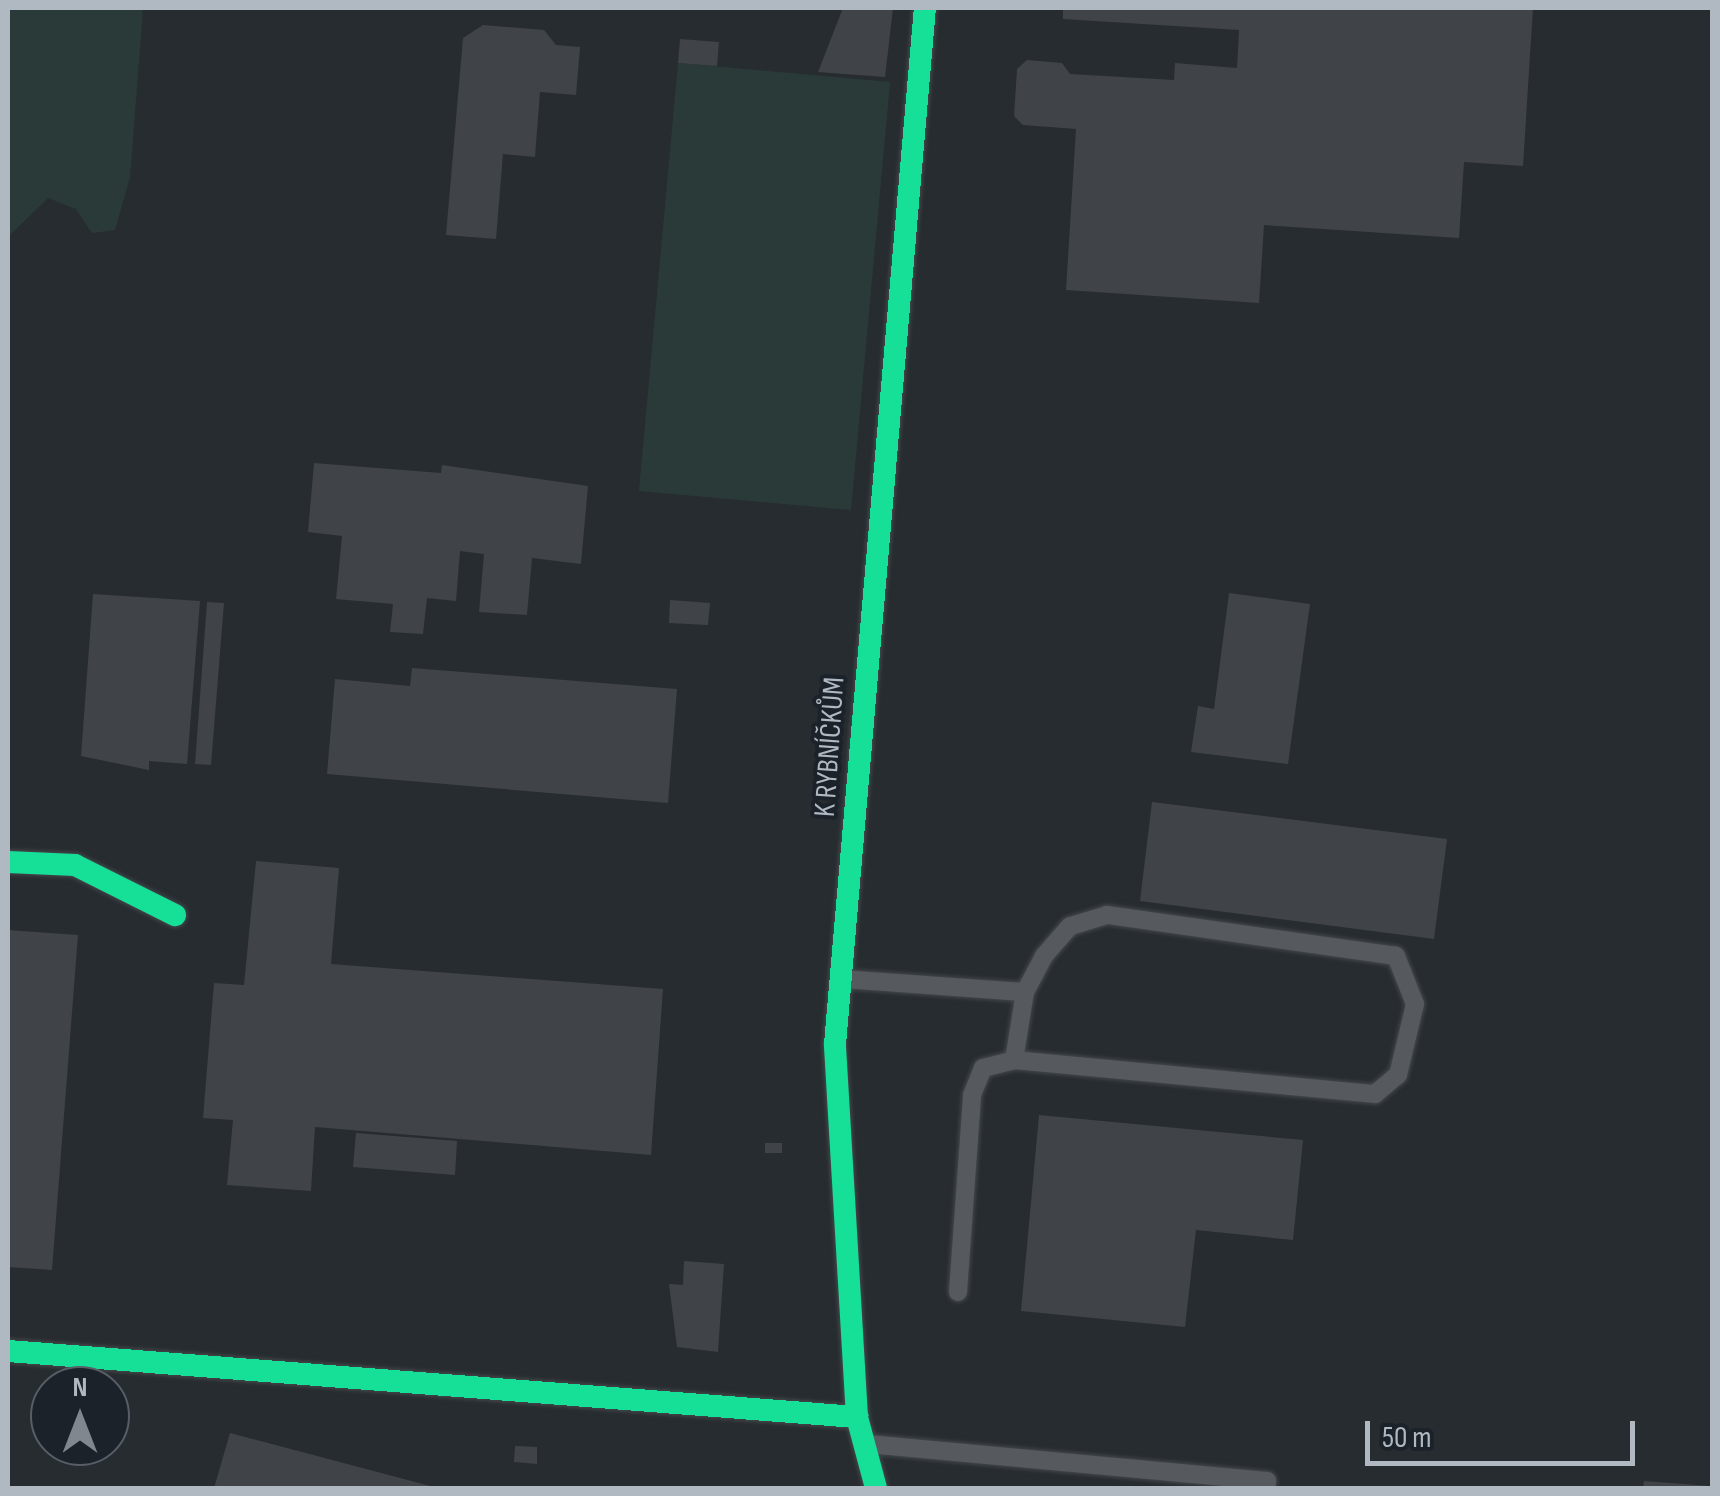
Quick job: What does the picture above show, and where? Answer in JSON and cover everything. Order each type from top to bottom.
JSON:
[{"type":"street","name":"K RYBNÍČKŮM","points":[[876,1488],[857,1417],[835,1044],[925,8]]},
{"type":"street","points":[[8,862],[75,866],[175,916]]},
{"type":"street","points":[[8,1351],[857,1417]]},
{"type":"lane","points":[[958,1292],[972,1095],[983,1068],[1014,1060],[1376,1094],[1398,1075],[1415,1004],[1396,956],[1108,915],[1070,926],[1025,992],[1014,1060]]},
{"type":"lane","points":[[843,979],[1025,992]]},
{"type":"lane","points":[[862,1444],[1249,1478],[1266,1480],[1266,1488]]},
{"type":"shaded area","points":[[8,8],[143,8],[130,177],[115,230],[92,233],[76,209],[48,198],[8,237]]},
{"type":"shaded area","points":[[678,63],[890,82],[851,510],[639,491]]},
{"type":"building","points":[[843,8],[893,8],[885,77],[818,72]]},
{"type":"building","points":[[1063,8],[1533,8],[1523,166],[1464,162],[1459,238],[1264,225],[1259,303],[1066,290],[1076,129],[1023,125],[1014,116],[1017,69],[1027,60],[1062,63],[1070,74],[1174,80],[1175,63],[1237,68],[1239,30],[1063,19]]},
{"type":"building","points":[[483,25],[544,30],[556,45],[580,47],[576,95],[540,92],[535,157],[503,154],[496,239],[446,235],[463,38]]},
{"type":"building","points":[[680,39],[719,42],[717,66],[678,63]]},
{"type":"building","points":[[314,463],[441,473],[442,465],[588,486],[581,564],[532,558],[527,615],[479,612],[484,554],[460,551],[456,601],[427,598],[423,634],[390,632],[393,604],[336,599],[342,536],[308,532]]},
{"type":"building","points":[[1229,593],[1310,604],[1288,764],[1191,752],[1198,706],[1214,709]]},
{"type":"building","points":[[93,594],[200,601],[187,764],[149,761],[149,770],[81,756]]},
{"type":"building","points":[[670,600],[710,603],[708,625],[669,623]]},
{"type":"building","points":[[207,602],[224,603],[211,765],[195,764]]},
{"type":"building","points":[[412,668],[677,689],[668,803],[327,774],[335,679],[410,686]]},
{"type":"building","points":[[1152,802],[1447,839],[1434,939],[1140,901]]},
{"type":"building","points":[[256,861],[339,868],[331,964],[663,989],[651,1155],[315,1127],[311,1191],[227,1185],[233,1120],[203,1118],[214,983],[244,985]]},
{"type":"building","points":[[8,930],[78,935],[52,1270],[8,1267]]},
{"type":"building","points":[[1039,1115],[1303,1140],[1293,1240],[1196,1230],[1185,1327],[1021,1311]]},
{"type":"building","points":[[356,1133],[457,1141],[455,1175],[353,1167]]},
{"type":"building","points":[[765,1143],[782,1143],[782,1153],[765,1153]]},
{"type":"building","points":[[684,1261],[724,1264],[718,1352],[677,1347],[669,1284],[683,1285]]},
{"type":"building","points":[[230,1433],[434,1487],[434,1488],[214,1488]]},
{"type":"building","points":[[515,1446],[537,1447],[537,1464],[514,1462]]},
{"type":"building","points":[[1644,1481],[1710,1486],[1643,1488]]},
{"type":"traffic: fast","points":[[876,1488],[857,1417],[835,1044],[925,8]]},
{"type":"traffic: fast","points":[[8,862],[75,865],[175,915]]},
{"type":"traffic: fast","points":[[8,1351],[857,1417]]}]
